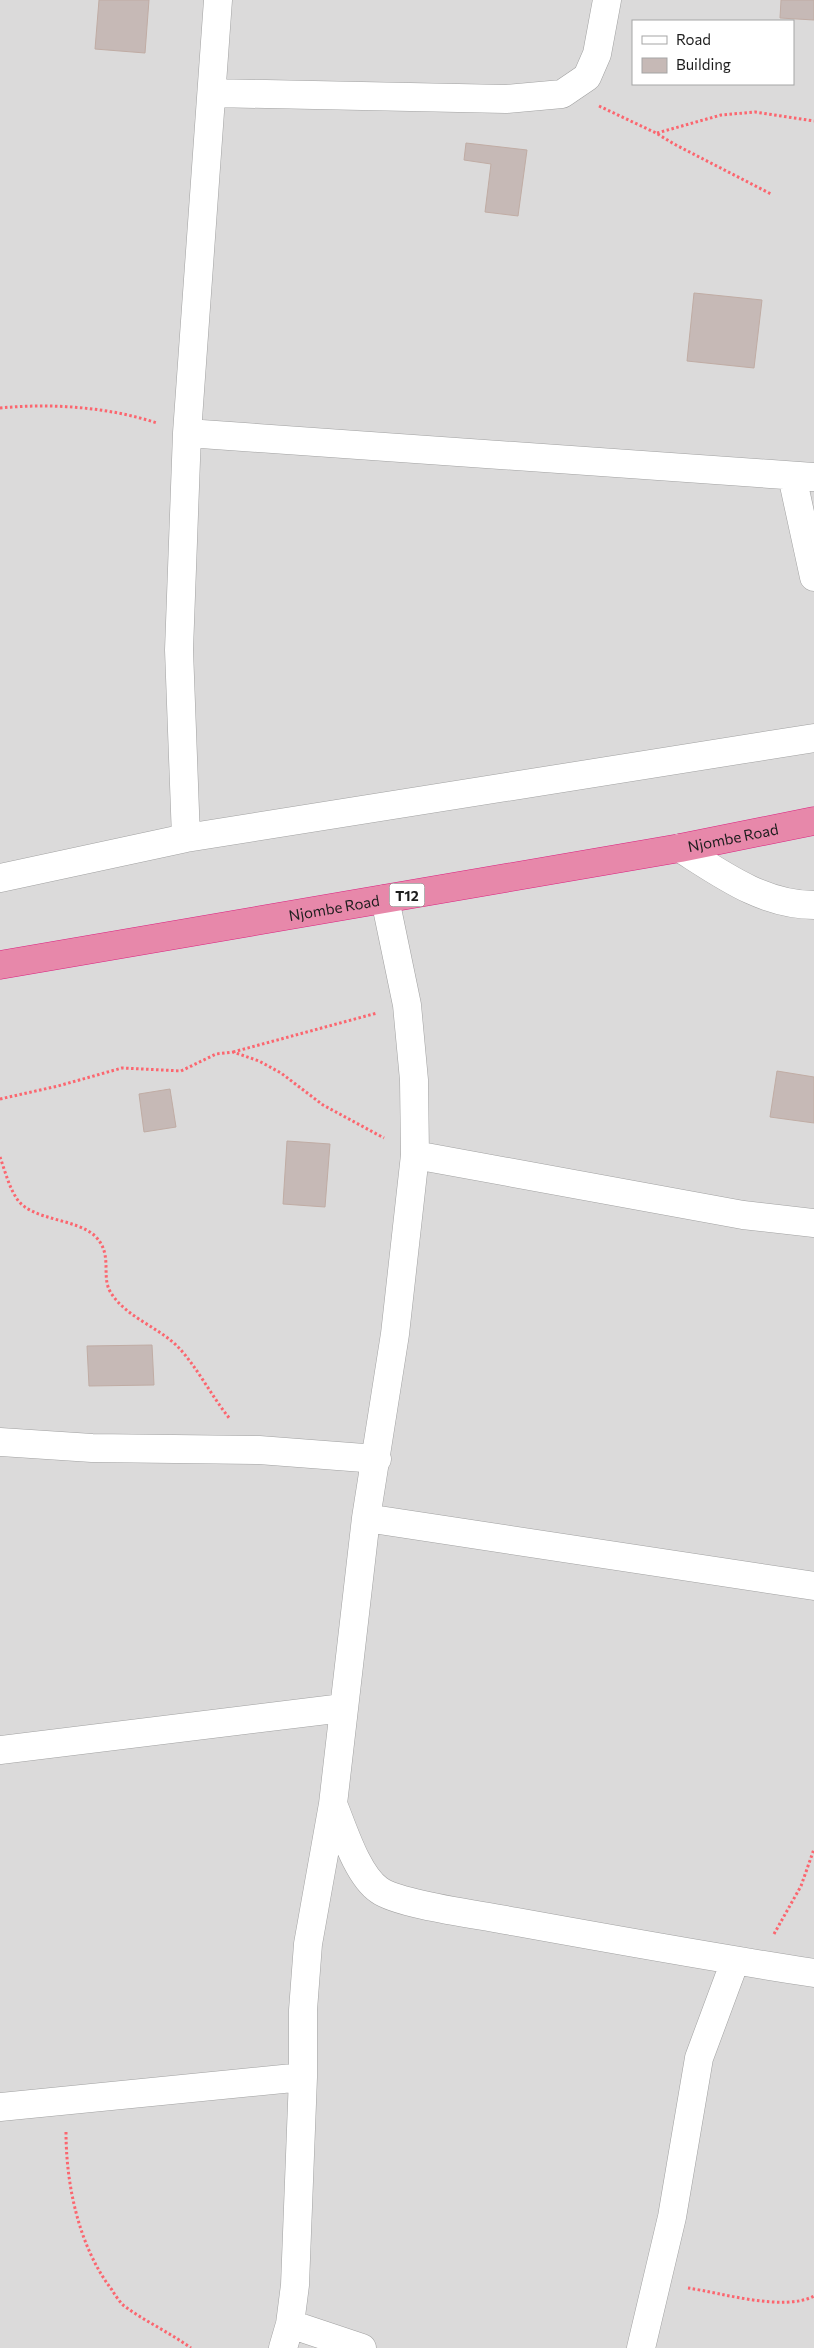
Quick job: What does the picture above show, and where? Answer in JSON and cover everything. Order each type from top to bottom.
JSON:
[{"type":"highway","name":"Njombe Road","points":[[0,965],[680,848],[814,821]]},
{"type":"street","points":[[186,838],[179,650],[187,433],[218,0]]},
{"type":"street","points":[[212,93],[506,99],[562,94],[587,77],[597,54],[607,0]]},
{"type":"street","points":[[187,433],[803,476],[814,577]]},
{"type":"street","points":[[0,878],[186,838],[814,738]]},
{"type":"street","points":[[680,848],[728,879],[765,897],[814,906]]},
{"type":"street","points":[[362,2348],[286,2336],[295,2285],[303,2077],[303,2010],[308,1944],[333,1804],[342,1708],[366,1518],[395,1334],[415,1155],[414,1080],[407,1005],[385,899]]},
{"type":"street","points":[[415,1155],[743,1215],[814,1223]]},
{"type":"street","points":[[0,1442],[92,1448],[260,1450],[376,1458]]},
{"type":"street","points":[[366,1518],[814,1586]]},
{"type":"street","points":[[0,1750],[342,1708]]},
{"type":"street","points":[[333,1804],[348,1841],[365,1875],[379,1890],[399,1898],[448,1910],[735,1961],[814,1973]]},
{"type":"street","points":[[641,2348],[672,2217],[699,2058],[735,1961]]},
{"type":"street","points":[[0,2107],[303,2077]]},
{"type":"path","points":[[562,94],[604,108],[656,133],[771,194]]},
{"type":"path","points":[[656,133],[721,115],[755,112],[814,121]]},
{"type":"path","points":[[0,408],[27,406],[116,412],[187,433]]},
{"type":"path","points":[[0,1099],[58,1086],[122,1068],[180,1071],[216,1054],[259,1047],[407,1005]]},
{"type":"path","points":[[233,1052],[259,1061],[280,1073],[323,1105],[415,1155]]},
{"type":"path","points":[[0,1157],[18,1201],[34,1212],[74,1224],[94,1235],[107,1256],[110,1292],[136,1318],[179,1348],[224,1412],[260,1450]]},
{"type":"path","points":[[735,1961],[771,1938],[781,1925],[801,1886],[814,1849]]},
{"type":"path","points":[[66,2101],[66,2158],[74,2200],[85,2241],[100,2275],[122,2304],[171,2333],[190,2348]]},
{"type":"path","points":[[657,2283],[788,2303],[806,2300],[814,2296]]},
{"type":"shaded area","points":[[0,0],[814,0],[814,2348],[0,2348]]},
{"type":"building","points":[[99,0],[149,0],[145,53],[95,49]]},
{"type":"building","points":[[781,0],[814,0],[814,20],[780,18]]},
{"type":"building","points":[[466,143],[527,150],[518,216],[485,212],[491,164],[464,160]]},
{"type":"building","points":[[694,293],[762,300],[754,368],[687,361]]},
{"type":"building","points":[[777,1071],[814,1077],[814,1123],[770,1117]]},
{"type":"building","points":[[170,1089],[176,1127],[144,1132],[139,1094]]},
{"type":"building","points":[[287,1141],[330,1144],[325,1207],[283,1204]]},
{"type":"building","points":[[152,1345],[154,1385],[89,1386],[87,1346]]}]
